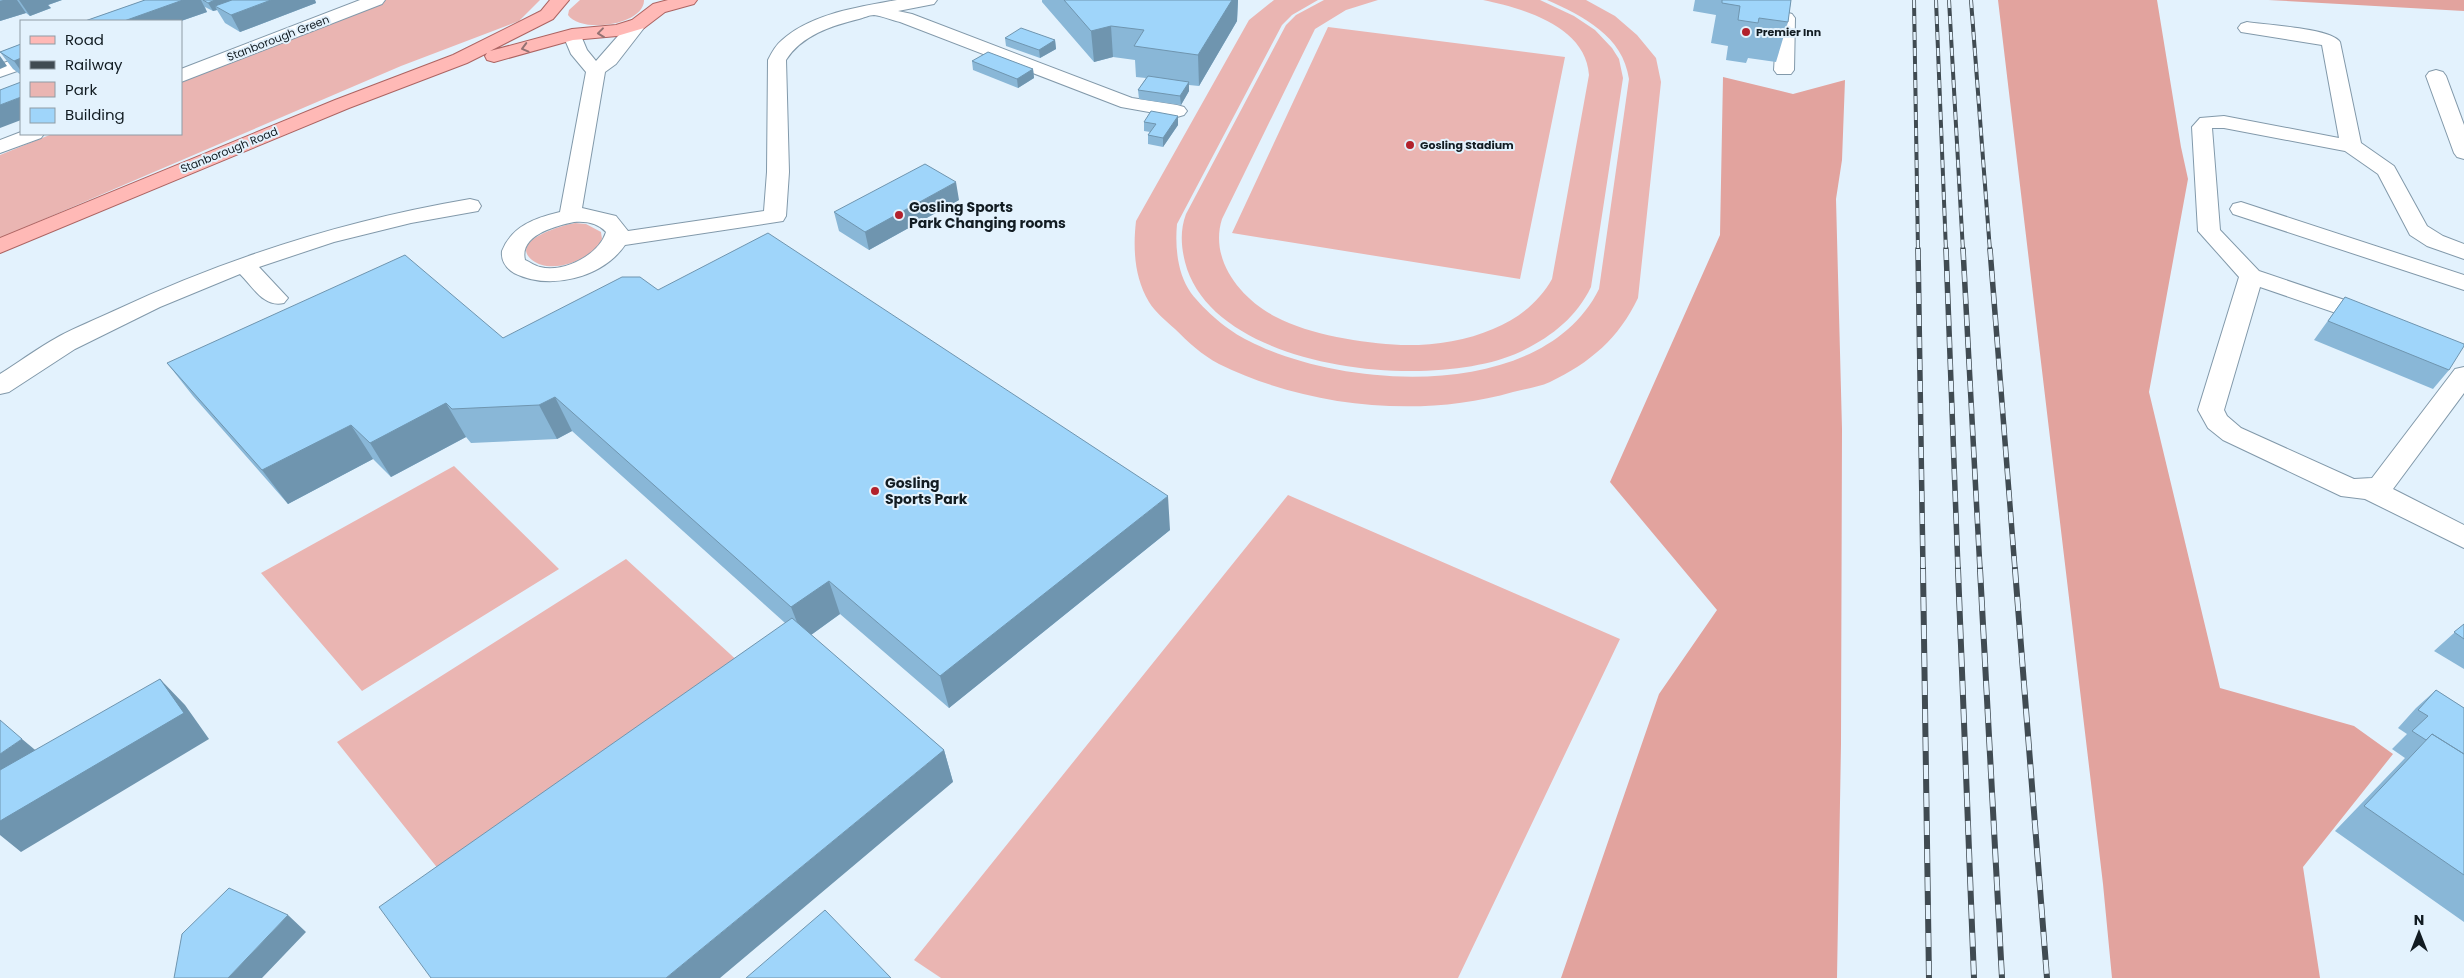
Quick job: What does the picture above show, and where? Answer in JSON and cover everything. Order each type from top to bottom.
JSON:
[{"type":"main road","name":"Stanborough Road","points":[[0,246],[342,104],[460,60],[548,15],[560,0]]},
{"type":"main road","name":"Stanborough Road","points":[[460,60],[500,55],[572,35],[617,30],[638,24],[660,4],[688,0]]},
{"type":"main road","points":[[548,15],[551,23],[572,35]]},
{"type":"street","name":"Stanborough Green","points":[[182,76],[376,0]]},
{"type":"street","points":[[618,238],[775,216],[778,172],[777,60],[780,50],[793,37],[819,24],[928,0]]},
{"type":"street","points":[[1775,0],[1772,14],[1786,18],[1784,70]]},
{"type":"street","points":[[877,11],[906,18],[1128,103],[1177,111]]},
{"type":"street","points":[[570,216],[596,70],[608,60],[638,24]]},
{"type":"street","points":[[2247,28],[2325,39],[2331,42],[2351,146]]},
{"type":"street","points":[[572,35],[574,47],[582,54],[586,62],[596,70]]},
{"type":"street","points":[[2436,76],[2464,153]]},
{"type":"street","points":[[2399,327],[2251,276],[2209,232],[2202,126],[2208,122],[2224,122],[2351,146],[2386,170],[2418,230],[2435,241],[2464,252]]},
{"type":"street","points":[[0,147],[31,135]]},
{"type":"street","points":[[0,386],[66,343],[152,302],[244,264],[326,237],[411,216],[470,206]]},
{"type":"street","points":[[2241,209],[2464,282]]},
{"type":"street","points":[[570,216],[596,216],[606,219],[618,231],[618,238],[614,248],[604,257],[573,271],[538,274],[525,270],[516,264],[512,256],[514,247],[522,236],[535,227],[570,216]]},
{"type":"street","points":[[244,264],[276,298]]},
{"type":"street","points":[[2251,276],[2211,410],[2217,422],[2232,434],[2351,489],[2370,489],[2381,486],[2464,375]]},
{"type":"street","points":[[2370,489],[2464,536]]},
{"type":"green space","points":[[386,0],[540,0],[519,21],[401,66],[0,238],[0,155],[50,135],[182,135],[182,82]]},
{"type":"green space","points":[[580,0],[644,1],[641,9],[634,16],[623,21],[597,25],[575,21],[568,15],[569,10]]},
{"type":"green space","points":[[1274,0],[1318,0],[1292,15],[1282,25],[1177,224],[1176,241],[1180,268],[1186,285],[1203,307],[1217,320],[1241,337],[1289,357],[1336,369],[1387,376],[1439,376],[1489,368],[1534,352],[1572,326],[1599,289],[1629,79],[1619,51],[1610,39],[1587,21],[1547,0],[1586,0],[1615,16],[1637,35],[1656,58],[1661,82],[1638,298],[1622,325],[1602,348],[1564,375],[1546,384],[1532,388],[1477,400],[1440,405],[1364,404],[1326,399],[1253,379],[1207,357],[1157,313],[1149,302],[1140,283],[1135,252],[1136,221],[1249,20]]},
{"type":"green space","points":[[1324,0],[1378,0],[1346,10],[1315,29],[1222,219],[1219,234],[1220,249],[1231,277],[1251,300],[1276,317],[1304,329],[1370,342],[1412,345],[1460,340],[1502,325],[1527,309],[1541,295],[1552,279],[1589,75],[1585,58],[1577,44],[1550,22],[1516,8],[1483,0],[1540,0],[1574,16],[1595,30],[1612,48],[1619,59],[1623,78],[1591,287],[1570,317],[1542,340],[1520,352],[1482,364],[1435,370],[1384,370],[1331,363],[1281,349],[1237,328],[1204,299],[1185,262],[1182,232],[1186,214],[1286,25],[1296,15]]},
{"type":"green space","name":"Gosling Stadium","points":[[1328,27],[1565,57],[1520,279],[1232,233]]},
{"type":"green space","points":[[575,223],[586,224],[601,232],[602,239],[590,253],[581,259],[561,266],[540,265],[532,260],[527,253],[527,246],[532,240],[550,230]]},
{"type":"green space","points":[[454,466],[559,569],[362,691],[261,573]]},
{"type":"green space","points":[[1288,495],[1620,639],[1458,978],[941,978],[914,960]]},
{"type":"green space","points":[[626,559],[753,675],[455,890],[337,742]]},
{"type":"shaded area","points":[[1998,0],[2157,0],[2188,179],[2149,392],[2220,688],[2354,726],[2393,754],[2303,867],[2320,978],[2112,978],[2103,884]]},
{"type":"shaded area","points":[[2268,0],[2464,0],[2464,11]]},
{"type":"shaded area","points":[[1723,77],[1793,94],[1845,80],[1842,160],[1836,199],[1842,429],[1841,744],[1837,978],[1561,978],[1659,694],[1717,610],[1610,482],[1720,235]]},
{"type":"building","points":[[145,0],[183,0],[127,20],[88,20]]},
{"type":"building","points":[[203,0],[215,0],[208,3]]},
{"type":"building","points":[[232,0],[271,0],[231,15],[215,6]]},
{"type":"building","points":[[1064,0],[1232,0],[1198,55],[1134,46],[1144,30],[1111,26],[1091,31]]},
{"type":"building","points":[[1722,0],[1791,0],[1788,22],[1759,18],[1758,23],[1738,20],[1740,6],[1722,3]]},
{"type":"building","points":[[1021,28],[1055,40],[1039,50],[1005,38]]},
{"type":"building","points":[[20,44],[20,58],[14,61],[0,52]]},
{"type":"building","points":[[988,52],[1033,69],[1017,79],[972,61]]},
{"type":"building","points":[[1148,76],[1189,82],[1180,96],[1138,90]]},
{"type":"building","points":[[20,82],[20,97],[0,105],[0,90]]},
{"type":"building","points":[[1151,111],[1178,116],[1163,138],[1148,135],[1156,124],[1144,122]]},
{"type":"building","points":[[925,164],[956,182],[865,232],[834,212]]},
{"type":"building","name":"Gosling Sports Park","points":[[768,233],[1168,496],[940,676],[829,581],[791,607],[555,397],[539,405],[452,409],[446,403],[370,443],[351,425],[262,470],[167,363],[405,255],[503,338],[622,277],[640,277],[658,290]]},
{"type":"building","points":[[2345,297],[2464,344],[2464,346],[2449,370],[2328,321]]},
{"type":"building","points":[[792,618],[944,750],[666,978],[431,978],[379,907]]},
{"type":"building","points":[[2464,624],[2464,639],[2454,632]]},
{"type":"building","points":[[160,679],[184,713],[0,821],[0,770]]},
{"type":"building","points":[[2436,690],[2464,708],[2464,754],[2432,734],[2426,740],[2412,731],[2428,716],[2418,710]]},
{"type":"building","points":[[0,720],[22,739],[0,754]]},
{"type":"building","points":[[2432,734],[2464,754],[2464,875],[2364,806]]},
{"type":"building","points":[[229,888],[288,915],[228,978],[174,978],[182,934]]},
{"type":"building","points":[[825,910],[891,978],[746,978]]},
{"type":"railway","points":[[1914,0],[1918,251]]},
{"type":"railway","points":[[1936,0],[1946,251]]},
{"type":"railway","points":[[1949,0],[1963,251]]},
{"type":"railway","points":[[1971,0],[1990,251]]},
{"type":"railway","points":[[1918,249],[1923,570]]},
{"type":"railway","points":[[1946,249],[1958,570]]},
{"type":"railway","points":[[1963,249],[1980,570]]},
{"type":"railway","points":[[1990,249],[2015,570]]},
{"type":"railway","points":[[1923,569],[1929,978]]},
{"type":"railway","points":[[1958,569],[1974,978]]},
{"type":"railway","points":[[1980,569],[2002,978]]},
{"type":"railway","points":[[2015,569],[2047,978]]},
{"type":"place","name":"Premier Inn","points":[[1746,32]]},
{"type":"place","name":"Gosling Stadium","points":[[1410,145]]},
{"type":"place","name":"Gosling Sports Park Changing rooms","points":[[899,215]]},
{"type":"place","name":"Gosling Sports Park","points":[[875,491]]}]
